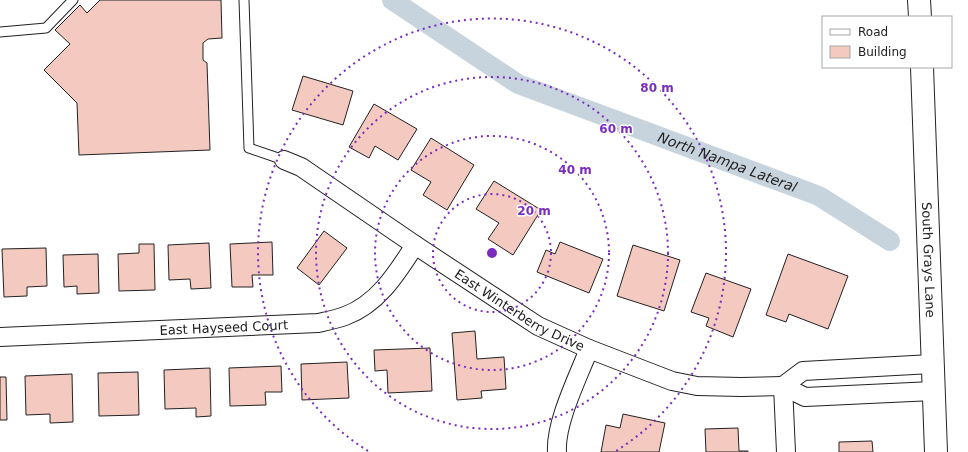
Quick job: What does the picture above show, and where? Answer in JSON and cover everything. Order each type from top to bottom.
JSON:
[{"type":"street","points":[[919,0],[920,16]]},
{"type":"street","name":"South Grays Lane","points":[[922,68],[936,452]]},
{"type":"street","name":"East Winterberry Drive","points":[[284,160],[301,167],[415,246],[538,326],[589,349],[672,381],[697,386],[783,386],[805,397],[933,391]]},
{"type":"street","name":"East Hayseed Court","points":[[0,337],[318,323],[346,316],[371,302],[391,282],[415,246]]},
{"type":"street","points":[[557,452],[556,441],[564,412],[589,349]]},
{"type":"street","points":[[786,452],[783,386],[803,371],[932,364]]},
{"type":"lane","points":[[0,32],[46,28],[73,0]]},
{"type":"lane","points":[[244,0],[249,148],[284,160]]},
{"type":"building","points":[[100,0],[221,0],[222,38],[208,39],[203,43],[203,60],[207,63],[210,150],[79,155],[77,103],[44,70],[70,44],[55,30],[80,5],[87,13]]},
{"type":"building","points":[[303,76],[353,91],[343,125],[292,110]]},
{"type":"building","points":[[374,104],[417,129],[398,160],[375,146],[369,158],[349,147]]},
{"type":"building","points":[[431,138],[474,165],[447,210],[423,195],[431,182],[411,170]]},
{"type":"building","points":[[494,181],[541,210],[513,255],[488,239],[499,223],[476,209]]},
{"type":"building","points":[[324,231],[347,248],[319,285],[297,268]]},
{"type":"building","points":[[272,242],[273,275],[252,275],[253,287],[232,287],[230,244]]},
{"type":"building","points":[[560,242],[603,259],[589,293],[537,272],[546,250],[555,254]]},
{"type":"building","points":[[209,243],[211,288],[191,289],[190,279],[169,280],[168,245]]},
{"type":"building","points":[[139,244],[154,244],[155,290],[119,291],[118,254],[139,253]]},
{"type":"building","points":[[633,245],[680,260],[664,311],[617,296]]},
{"type":"building","points":[[46,248],[47,286],[27,287],[27,296],[4,297],[2,249]]},
{"type":"building","points":[[98,254],[99,293],[77,294],[77,286],[64,287],[63,255]]},
{"type":"building","points":[[788,254],[848,276],[828,329],[789,314],[786,322],[766,315]]},
{"type":"building","points":[[706,273],[751,289],[733,337],[706,326],[709,318],[691,312]]},
{"type":"building","points":[[475,331],[477,359],[504,357],[506,389],[481,391],[482,398],[457,400],[452,333]]},
{"type":"building","points":[[430,348],[432,391],[388,393],[387,370],[375,371],[374,350]]},
{"type":"building","points":[[347,362],[349,398],[302,400],[301,364]]},
{"type":"building","points":[[281,366],[282,392],[265,392],[266,405],[230,406],[229,368]]},
{"type":"building","points":[[210,368],[211,416],[196,417],[196,408],[165,409],[164,370]]},
{"type":"building","points":[[138,372],[139,415],[99,416],[98,373]]},
{"type":"building","points":[[72,374],[73,422],[50,423],[50,414],[26,415],[25,376]]},
{"type":"building","points":[[0,377],[6,377],[7,420],[0,420]]},
{"type":"building","points":[[623,414],[665,423],[659,452],[601,452],[606,425],[620,428]]},
{"type":"building","points":[[738,428],[739,451],[748,452],[706,452],[705,429]]},
{"type":"building","points":[[872,441],[873,452],[839,452],[839,442]]},
{"type":"waterway","name":"North Nampa Lateral","points":[[392,0],[518,84],[819,196],[890,241]]}]
